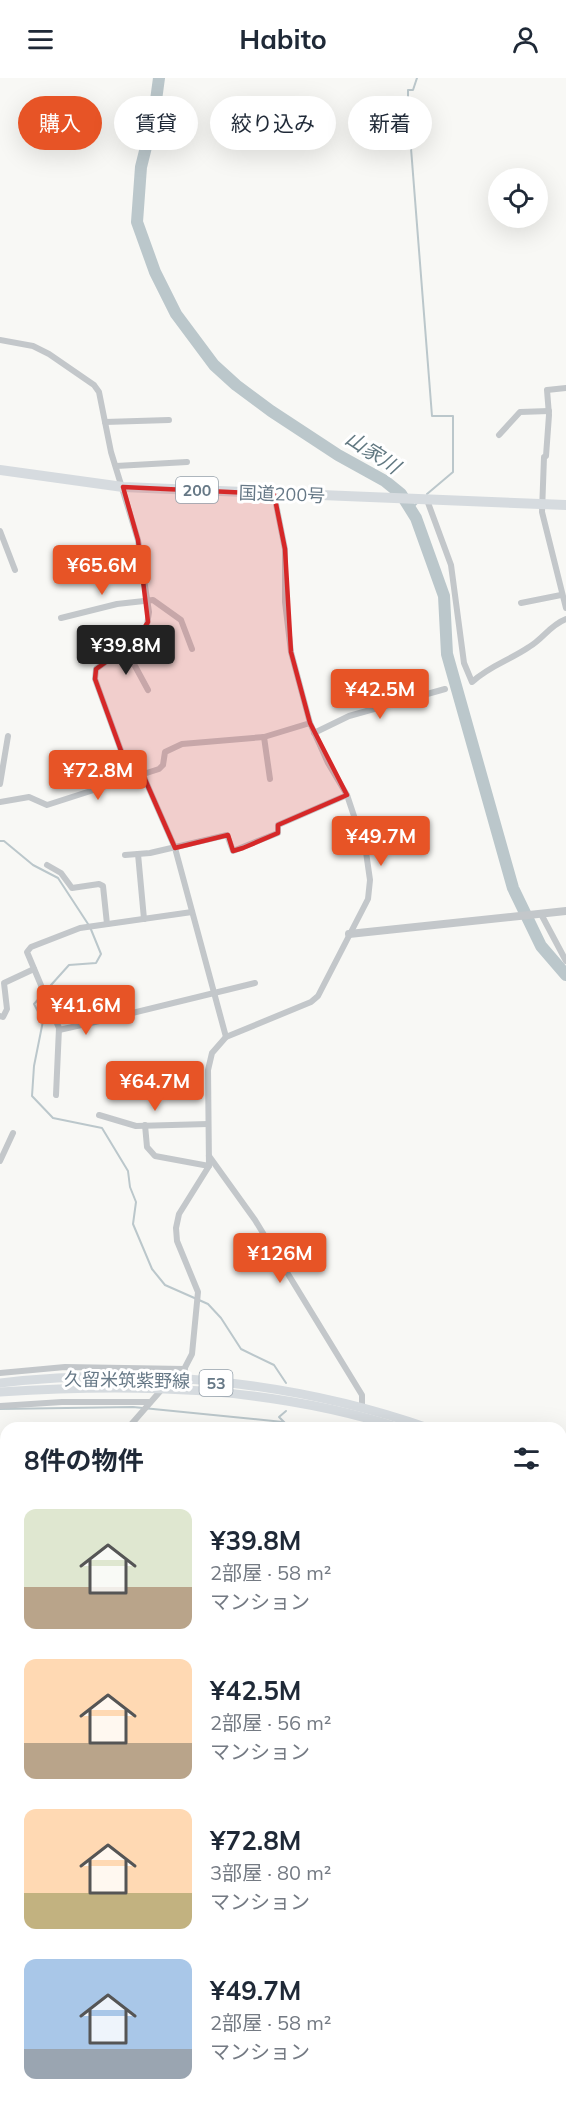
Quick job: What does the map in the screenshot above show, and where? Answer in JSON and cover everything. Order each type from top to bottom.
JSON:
[{"type":"highway","name":"国道200号","points":[[0,470],[123,487],[566,506]]},
{"type":"main road","name":"久留米筑紫野線","points":[[0,1383],[79,1378],[179,1379],[289,1393],[362,1407],[409,1422]]},
{"type":"main road","name":"久留米筑紫野線","points":[[0,1392],[68,1387],[163,1388],[219,1392],[314,1406],[376,1422]]},
{"type":"street","points":[[0,340],[41,350],[94,385],[100,394],[116,466],[138,540],[149,612],[146,631],[96,669],[95,679],[131,778]]},
{"type":"street","points":[[566,388],[547,390],[549,411],[542,504],[561,595],[566,608]]},
{"type":"street","points":[[499,435],[520,412],[549,411]]},
{"type":"street","points":[[105,422],[169,420]]},
{"type":"street","points":[[116,466],[187,462]]},
{"type":"street","points":[[179,1379],[192,1354],[198,1292],[177,1241],[176,1228],[179,1214],[208,1166],[212,1053],[226,1037],[311,1002],[324,988],[349,933],[369,899],[370,880],[366,852],[347,795],[328,763],[310,723],[291,652],[286,618],[285,549],[274,494]]},
{"type":"street","points":[[427,500],[451,565],[464,663],[472,682],[504,660],[530,647],[556,622],[566,619]]},
{"type":"street","points":[[0,531],[15,570]]},
{"type":"street","points":[[520,603],[561,595]]},
{"type":"street","points":[[62,618],[153,600],[181,620],[192,649]]},
{"type":"street","points":[[121,650],[135,666],[147,690]]},
{"type":"street","points":[[314,733],[349,716],[445,689]]},
{"type":"street","points":[[0,802],[29,797],[47,805],[159,769],[163,765],[165,752],[182,744],[264,736],[310,723]]},
{"type":"street","points":[[0,784],[8,736]]},
{"type":"street","points":[[264,736],[270,779]]},
{"type":"street","points":[[143,775],[175,848],[226,1037]]},
{"type":"street","points":[[125,855],[175,848],[227,835],[233,851],[278,833],[278,825],[347,795]]},
{"type":"street","points":[[138,854],[144,919]]},
{"type":"street","points":[[47,865],[61,873],[72,888],[99,884],[103,886],[107,924]]},
{"type":"street","points":[[349,933],[566,911]]},
{"type":"street","points":[[56,1095],[59,1030],[27,952],[31,947],[80,928],[192,912]]},
{"type":"street","points":[[541,914],[566,961]]},
{"type":"street","points":[[0,1016],[3,1017],[7,1009],[4,983],[34,969]]},
{"type":"street","points":[[59,1030],[255,983]]},
{"type":"street","points":[[49,1003],[84,992],[100,990],[104,992],[108,1019]]},
{"type":"street","points":[[99,1115],[136,1126],[208,1124]]},
{"type":"street","points":[[145,1125],[147,1147],[155,1156],[208,1166]]},
{"type":"street","points":[[0,1161],[13,1133]]},
{"type":"street","points":[[209,1156],[255,1220],[300,1292],[362,1395],[362,1407]]},
{"type":"street","points":[[0,1373],[65,1367],[185,1369]]},
{"type":"street","points":[[133,1422],[163,1388]]},
{"type":"street","points":[[0,1407],[62,1402],[150,1402]]},
{"type":"highlighted area","points":[[123,487],[274,494],[285,549],[291,652],[310,723],[347,795],[278,825],[278,833],[243,848],[233,851],[228,835],[175,848],[143,775],[131,778],[95,679],[96,669],[135,641],[148,622],[138,540]]},
{"type":"waterway","name":"山家川","points":[[159,78],[154,115],[141,167],[137,222],[155,272],[176,314],[214,365],[271,411],[338,455],[385,481],[401,494],[416,518],[444,596],[447,654],[513,888],[541,946],[566,975]]},
{"type":"waterway","points":[[417,78],[413,90],[408,90],[408,110],[432,416],[453,416],[453,472],[427,494]]},
{"type":"waterway","points":[[411,509],[418,502]]},
{"type":"waterway","points":[[0,841],[4,841],[33,865],[58,878],[90,927],[101,954],[96,963],[69,965],[34,1004],[43,1021],[34,1066],[32,1096],[53,1118],[102,1128],[128,1171],[130,1187],[136,1202],[133,1224],[152,1269],[165,1285],[208,1304],[221,1318],[241,1349],[274,1365],[286,1383]]},
{"type":"waterway","points":[[0,1409],[133,1407],[283,1422]]},
{"type":"waterway","points":[[284,1422],[279,1417],[286,1411]]}]
